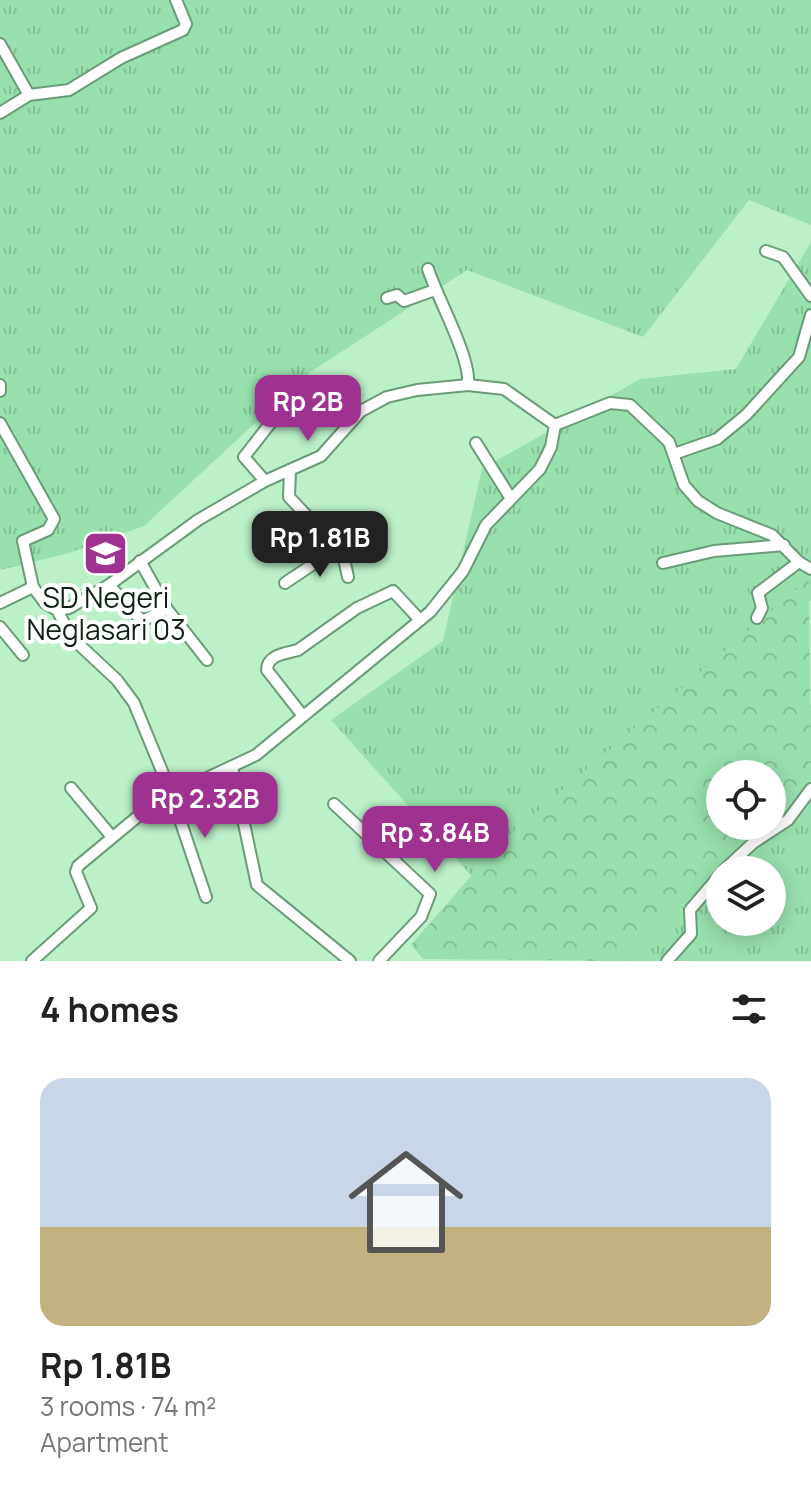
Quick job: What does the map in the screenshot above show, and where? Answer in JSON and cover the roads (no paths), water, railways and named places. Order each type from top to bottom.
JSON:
[{"type":"street","points":[[0,113],[29,95],[69,90],[121,58],[183,30],[186,24],[176,0]]},
{"type":"street","points":[[0,44],[21,75],[29,95]]},
{"type":"street","points":[[766,251],[783,257],[811,296]]},
{"type":"street","points":[[428,269],[465,355],[468,385]]},
{"type":"street","points":[[387,298],[397,295],[404,301],[435,290]]},
{"type":"street","points":[[674,454],[717,439],[746,415],[799,357],[811,315]]},
{"type":"street","points":[[57,610],[69,608],[109,585],[189,525],[265,481],[321,456],[361,411],[376,402],[407,391],[468,385],[511,391],[555,425]]},
{"type":"street","points":[[265,481],[244,457],[294,393]]},
{"type":"street","points":[[555,425],[606,404],[625,403],[660,430],[674,454],[684,485],[698,501],[717,513],[766,532],[811,569]]},
{"type":"street","points":[[0,423],[54,519],[48,530],[23,541],[33,587],[45,603],[57,610],[72,638],[117,680],[134,703],[171,793],[206,897]]},
{"type":"street","points":[[32,961],[91,908],[76,869],[112,837],[171,793],[256,755],[420,620],[453,585],[481,531],[510,497],[540,469],[551,447],[555,425]]},
{"type":"street","points":[[476,443],[510,497]]},
{"type":"street","points":[[290,470],[289,497],[337,548],[345,559],[348,577]]},
{"type":"street","points":[[663,563],[714,551],[784,545]]},
{"type":"street","points":[[285,583],[337,548]]},
{"type":"street","points":[[140,561],[167,609],[207,660]]},
{"type":"street","points":[[757,618],[762,608],[758,593],[799,562]]},
{"type":"street","points":[[109,585],[142,621],[167,609]]},
{"type":"street","points":[[0,603],[33,587]]},
{"type":"street","points":[[303,716],[267,670],[269,663],[286,650],[298,650],[357,608],[393,591],[420,620]]},
{"type":"street","points":[[0,627],[23,655]]},
{"type":"street","points":[[232,767],[252,877],[257,885],[350,961]]},
{"type":"street","points":[[71,788],[112,837]]},
{"type":"street","points":[[739,856],[788,820],[811,789]]},
{"type":"street","points":[[334,804],[430,894],[421,917],[379,961]]},
{"type":"street","points":[[667,961],[691,934],[690,910],[706,891]]},
{"type":"place","name":"SD Negeri Neglasari 03","points":[[106,554]]}]
